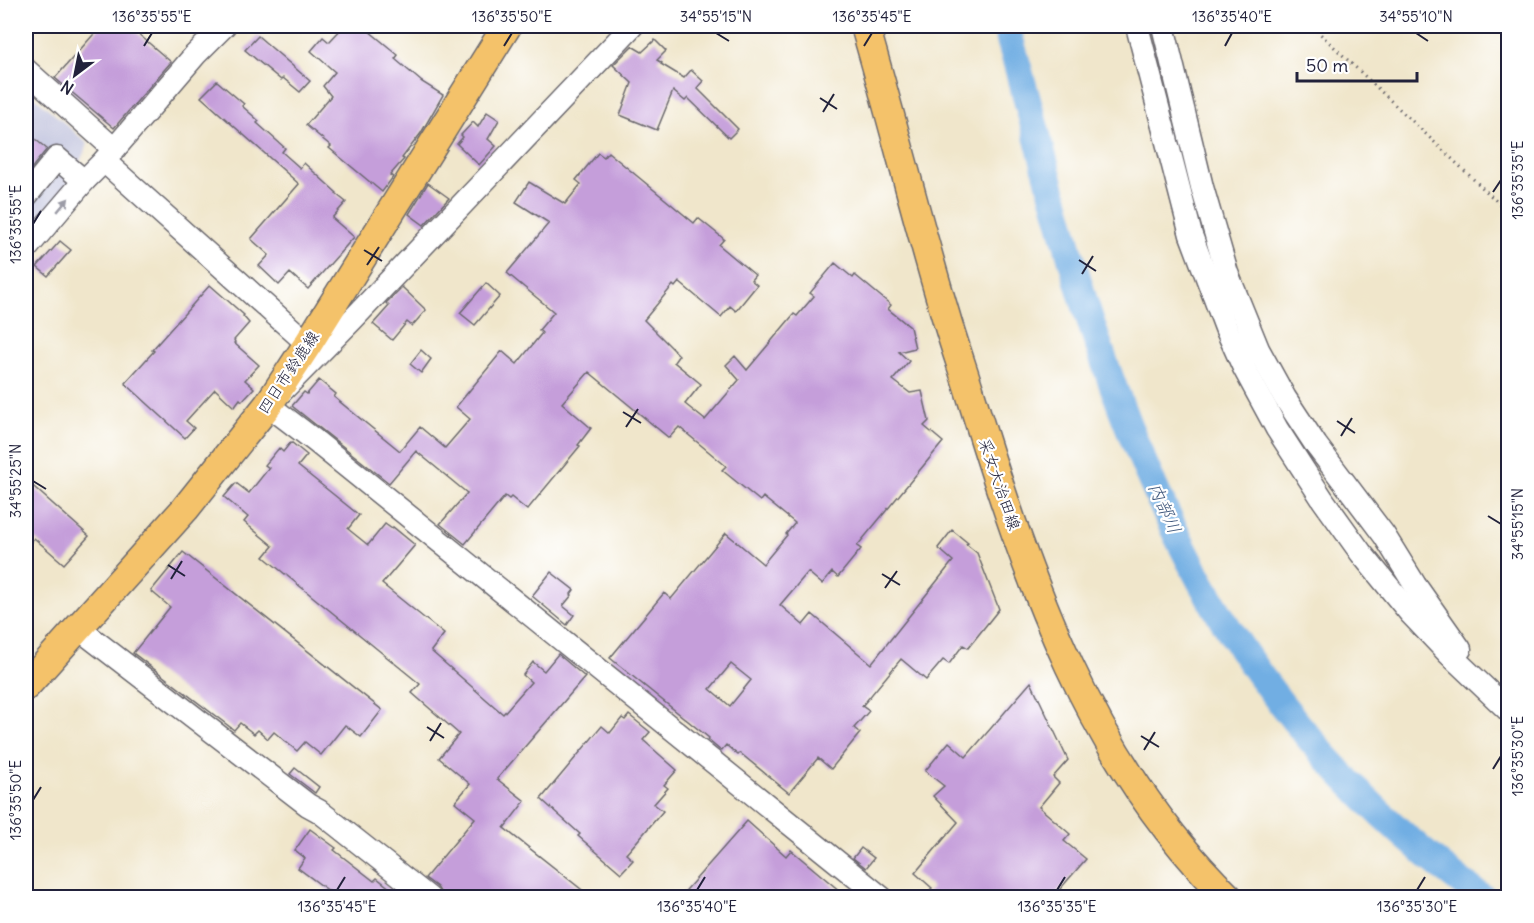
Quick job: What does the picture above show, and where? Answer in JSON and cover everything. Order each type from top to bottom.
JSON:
[{"type":"main road","name":"四日市鈴鹿線","points":[[26,686],[185,509],[268,405],[507,26]]},
{"type":"main road","name":"采女大治田線","points":[[865,26],[946,317],[1002,493],[1048,617],[1099,725],[1123,767],[1174,838],[1229,897]]},
{"type":"street","points":[[26,249],[195,55],[224,26]]},
{"type":"street","points":[[632,26],[268,405],[882,897]]},
{"type":"street","points":[[1137,26],[1191,235],[1226,328],[1244,368],[1277,429],[1361,554],[1411,614],[1502,704]]},
{"type":"street","points":[[1163,26],[1202,187],[1227,273],[1258,349],[1285,398],[1316,445],[1384,535],[1414,585],[1502,704]]},
{"type":"street","points":[[26,70],[109,155],[308,344]]},
{"type":"street","points":[[26,196],[57,158],[84,181]]},
{"type":"street","points":[[78,628],[429,897]]},
{"type":"path","points":[[1312,26],[1509,212]]},
{"type":"shaded area","points":[[26,89],[88,144],[69,185],[26,234]]},
{"type":"building","points":[[101,26],[129,26],[171,62],[114,128],[55,78]]},
{"type":"building","points":[[344,26],[363,26],[398,55],[395,59],[422,82],[443,95],[421,133],[402,158],[404,159],[390,175],[393,177],[382,192],[329,148],[331,146],[306,125],[331,96],[323,86],[335,72],[311,51],[323,37],[329,42]]},
{"type":"building","points":[[258,36],[310,81],[300,92],[283,78],[281,80],[245,50]]},
{"type":"building","points":[[655,40],[666,51],[657,60],[661,64],[684,78],[691,70],[703,81],[697,88],[738,129],[729,138],[688,98],[685,101],[673,91],[657,130],[620,115],[632,83],[613,65],[632,46],[642,52]]},
{"type":"building","points":[[217,81],[244,104],[242,106],[259,121],[257,123],[285,148],[282,152],[300,168],[304,163],[346,202],[332,218],[354,237],[308,289],[290,273],[279,285],[259,266],[269,255],[251,239],[299,184],[201,97]]},
{"type":"building","points":[[487,112],[499,120],[488,139],[496,146],[479,165],[457,144],[463,137],[461,135],[473,122],[478,127]]},
{"type":"building","points":[[35,139],[47,149],[26,175],[26,150]]},
{"type":"building","points":[[608,152],[694,223],[698,218],[724,239],[719,245],[755,275],[751,280],[757,285],[736,311],[730,306],[721,317],[679,282],[675,287],[673,285],[644,320],[679,355],[674,362],[701,384],[685,404],[705,420],[739,380],[726,365],[735,356],[747,370],[794,314],[797,316],[814,296],[810,293],[835,263],[853,278],[855,275],[891,305],[888,309],[910,327],[915,348],[899,352],[909,361],[893,380],[910,393],[922,391],[929,421],[924,426],[943,442],[857,546],[861,549],[838,577],[832,572],[822,584],[808,572],[780,605],[803,625],[812,614],[871,664],[953,561],[938,548],[952,530],[977,553],[999,609],[968,648],[963,645],[949,664],[943,660],[926,680],[901,659],[862,706],[869,711],[854,728],[860,733],[831,769],[818,758],[789,793],[740,753],[738,755],[726,745],[721,751],[708,740],[709,738],[610,658],[664,593],[671,599],[726,533],[763,564],[795,523],[763,497],[760,501],[722,470],[726,466],[679,427],[669,438],[589,372],[562,403],[591,428],[578,445],[580,446],[527,510],[511,497],[509,499],[505,496],[465,544],[440,524],[467,493],[416,451],[389,483],[292,406],[319,380],[336,394],[334,397],[400,451],[420,427],[445,448],[470,419],[456,407],[502,351],[517,364],[542,333],[539,330],[554,312],[507,273],[549,223],[516,202],[529,182],[565,204],[581,184],[576,180],[598,153],[604,157]],"holes":[[[731,664],[751,680],[730,706],[710,689]]]},
{"type":"building","points":[[428,183],[449,198],[424,225],[409,214]]},
{"type":"building","points":[[60,241],[71,250],[48,276],[37,267]]},
{"type":"building","points":[[486,283],[500,296],[475,325],[460,313]]},
{"type":"building","points":[[210,285],[244,315],[249,323],[234,343],[259,365],[245,380],[254,388],[234,407],[215,389],[186,421],[194,428],[185,438],[125,383]]},
{"type":"building","points":[[402,287],[426,310],[412,326],[407,322],[392,340],[373,324],[389,306],[386,303]]},
{"type":"building","points":[[421,350],[431,359],[421,373],[410,364]]},
{"type":"building","points":[[291,442],[307,455],[298,466],[359,515],[348,529],[368,545],[385,524],[392,529],[393,527],[415,545],[382,584],[444,634],[431,651],[503,714],[531,682],[523,675],[533,662],[544,671],[558,654],[585,677],[497,779],[525,801],[504,828],[591,897],[445,897],[425,878],[475,818],[455,802],[470,784],[439,758],[459,734],[412,693],[420,684],[264,557],[273,546],[244,522],[248,517],[224,497],[236,483],[249,493],[269,468],[265,465],[279,448],[283,452]]},
{"type":"building","points":[[26,480],[89,536],[64,564],[34,538],[26,548]]},
{"type":"building","points":[[183,552],[382,710],[361,737],[345,725],[321,755],[305,742],[297,751],[274,732],[268,739],[258,730],[254,734],[240,723],[234,730],[133,653],[170,607],[151,591]]},
{"type":"building","points":[[551,572],[574,590],[563,606],[574,615],[567,625],[532,596]]},
{"type":"building","points":[[1031,682],[1068,760],[1053,777],[1059,783],[1039,807],[1070,834],[1064,841],[1086,859],[1053,897],[1027,897],[1020,892],[1015,897],[923,897],[932,888],[915,873],[958,822],[933,796],[944,786],[925,771],[949,742],[966,757]]},
{"type":"building","points":[[629,715],[650,732],[643,740],[677,770],[664,785],[668,788],[654,804],[663,811],[626,854],[633,860],[621,873],[578,836],[580,834],[541,799],[602,726],[610,733],[622,718],[625,720]]},
{"type":"building","points":[[295,768],[319,787],[315,793],[290,774]]},
{"type":"building","points":[[747,821],[786,856],[791,850],[847,897],[680,897]]},
{"type":"building","points":[[310,829],[374,881],[377,878],[401,897],[337,897],[298,868],[305,858],[295,850]]},
{"type":"building","points":[[861,848],[874,858],[866,868],[853,858]]},
{"type":"waterway","name":"内部川","points":[[1006,26],[1084,301],[1109,374],[1151,481],[1202,584],[1258,673],[1325,756],[1401,832],[1441,867],[1483,898]]}]
